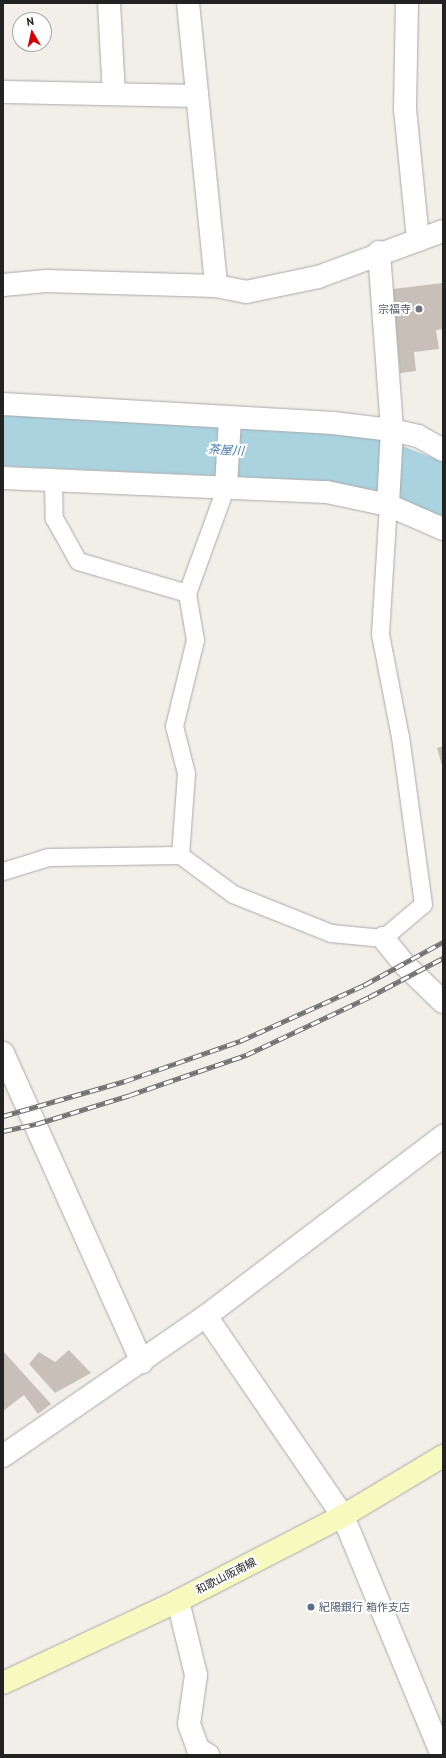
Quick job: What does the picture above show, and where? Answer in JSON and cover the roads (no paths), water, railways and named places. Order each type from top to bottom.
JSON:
[{"type":"main road","name":"和歌山阪南線","points":[[3,1683],[178,1601],[344,1516],[443,1456]]},
{"type":"street","points":[[109,3],[114,94]]},
{"type":"street","points":[[188,3],[216,286]]},
{"type":"street","points":[[407,3],[405,109],[418,240]]},
{"type":"street","points":[[3,92],[197,96]]},
{"type":"street","points":[[3,285],[46,281],[216,286],[246,292],[318,277],[379,252],[443,231]]},
{"type":"street","points":[[379,252],[391,439],[388,500]]},
{"type":"street","points":[[3,404],[230,423],[333,424],[391,439],[418,436],[443,450]]},
{"type":"street","points":[[226,480],[230,423]]},
{"type":"street","points":[[3,478],[226,480],[388,500],[443,529]]},
{"type":"street","points":[[383,938],[404,964],[443,1002]]},
{"type":"street","points":[[3,1053],[142,1362]]},
{"type":"street","points":[[3,1456],[142,1362],[206,1316],[443,1136]]},
{"type":"street","points":[[206,1316],[344,1516],[442,1755]]},
{"type":"street","points":[[178,1601],[196,1675],[189,1724],[198,1749],[208,1755]]},
{"type":"lane","points":[[53,479],[54,518],[78,561],[187,593]]},
{"type":"lane","points":[[180,856],[186,773],[174,726],[195,640],[187,593],[226,480]]},
{"type":"lane","points":[[3,871],[48,857],[180,856],[233,894],[275,911],[331,933],[383,938],[423,904],[400,738],[380,634],[388,500]]},
{"type":"waterway","name":"茶屋川","points":[[3,440],[316,454],[382,465],[443,489]]},
{"type":"railway","points":[[3,1116],[125,1081],[240,1041],[364,985],[443,942]]},
{"type":"railway","points":[[3,1131],[36,1124],[130,1095],[246,1055],[369,997],[443,958]]},
{"type":"place","name":"宗福寺","points":[[419,309]]},
{"type":"place","name":"紀陽銀行 箱作支店","points":[[311,1607]]}]
